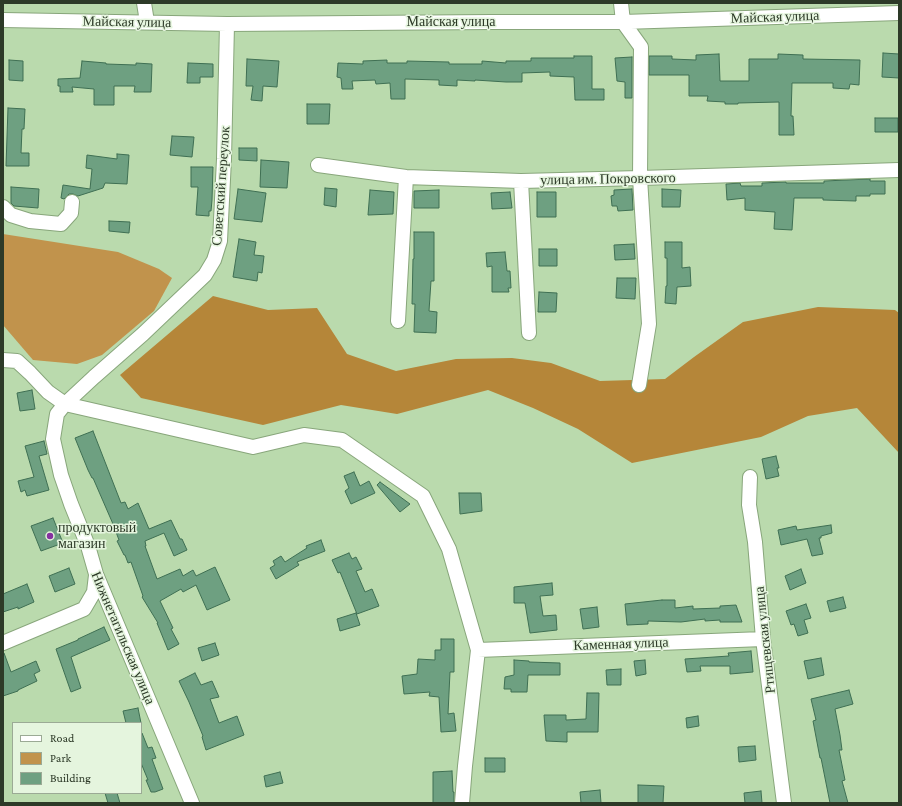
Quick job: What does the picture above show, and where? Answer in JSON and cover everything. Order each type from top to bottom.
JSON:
[{"type":"street","points":[[144,3],[147,22]]},
{"type":"street","points":[[621,3],[623,22],[641,47],[640,181],[650,324],[639,385]]},
{"type":"street","name":"Майская улица","points":[[3,20],[227,24],[623,22],[899,13]]},
{"type":"street","name":"Советский переулок","points":[[65,404],[143,334],[205,275],[214,260],[220,240],[224,159],[227,24]]},
{"type":"street","name":"улица им. Покровского","points":[[318,165],[406,178],[521,181],[640,181],[899,170]]},
{"type":"street","points":[[398,321],[406,178]]},
{"type":"street","points":[[521,181],[529,334]]},
{"type":"street","points":[[3,207],[11,215],[30,221],[62,224],[71,213],[72,202]]},
{"type":"street","points":[[10,360],[30,373],[48,392],[65,404],[253,447],[304,435],[342,440],[423,496],[449,549],[478,650],[462,803]]},
{"type":"street","name":"Нижнетагильская улица","points":[[65,404],[57,414],[53,439],[61,474],[88,546],[96,574],[192,803]]},
{"type":"street","name":"Ртищевская улица","points":[[750,477],[749,505],[755,542],[763,638],[784,803]]},
{"type":"street","points":[[3,643],[84,609],[94,592],[96,574]]},
{"type":"street","name":"Каменная улица","points":[[478,650],[763,638]]},
{"type":"green space","points":[[3,234],[118,252],[159,269],[172,278],[154,311],[102,355],[77,364],[33,360],[3,325]]},
{"type":"shaded area","points":[[213,296],[268,310],[317,308],[347,354],[396,371],[456,359],[512,358],[551,363],[600,381],[665,379],[743,322],[818,307],[895,310],[899,313],[899,453],[857,408],[808,416],[761,437],[632,463],[578,429],[533,408],[488,390],[397,414],[341,405],[263,425],[141,398],[120,375]]},
{"type":"building","points":[[883,53],[899,54],[899,78],[882,77]]},
{"type":"building","points":[[719,54],[720,81],[749,81],[749,59],[778,59],[778,54],[803,55],[803,59],[860,60],[859,85],[850,84],[849,89],[833,88],[833,83],[792,83],[791,116],[793,116],[794,135],[779,135],[779,102],[725,104],[725,102],[707,101],[708,96],[689,96],[689,75],[649,75],[649,56],[672,56],[672,59],[696,60],[696,55]]},
{"type":"building","points":[[574,56],[592,56],[592,89],[604,89],[604,100],[575,100],[574,77],[550,76],[550,72],[522,73],[522,82],[457,80],[457,86],[439,85],[439,80],[405,79],[405,99],[391,99],[390,83],[376,84],[375,80],[352,81],[353,89],[342,89],[341,78],[337,77],[338,63],[363,64],[363,61],[387,60],[387,63],[407,63],[407,61],[449,62],[449,64],[482,64],[482,61],[506,63],[506,61],[531,61],[531,58],[574,58]]},
{"type":"building","points":[[632,57],[632,98],[625,98],[625,82],[617,81],[615,58]]},
{"type":"building","points":[[247,59],[279,61],[277,87],[263,86],[262,101],[251,100],[253,86],[246,86]]},
{"type":"building","points":[[9,60],[23,61],[23,81],[9,80]]},
{"type":"building","points":[[82,61],[106,64],[152,64],[151,92],[134,92],[135,86],[114,86],[114,105],[94,105],[94,89],[72,87],[73,92],[60,92],[58,79],[80,78]]},
{"type":"building","points":[[188,63],[213,64],[213,77],[200,77],[200,83],[187,83]]},
{"type":"building","points":[[307,104],[330,104],[329,124],[307,124]]},
{"type":"building","points":[[8,108],[25,109],[21,153],[29,153],[29,166],[6,166]]},
{"type":"building","points":[[875,118],[898,118],[898,132],[875,132]]},
{"type":"building","points":[[172,136],[194,137],[192,157],[170,155]]},
{"type":"building","points":[[239,148],[257,148],[257,161],[239,160]]},
{"type":"building","points":[[117,154],[129,155],[127,184],[105,183],[103,188],[78,196],[69,194],[64,199],[61,198],[63,185],[90,189],[92,169],[86,168],[87,155],[117,159]]},
{"type":"building","points":[[261,160],[289,162],[287,188],[260,187]]},
{"type":"building","points":[[191,167],[213,167],[212,200],[209,216],[196,215],[198,187],[191,187]]},
{"type":"building","points":[[870,179],[870,181],[885,181],[885,194],[856,196],[856,201],[823,200],[823,198],[794,198],[792,230],[774,229],[775,212],[745,210],[745,198],[727,200],[726,184],[740,183],[741,186],[762,186],[762,183],[824,183],[824,181]]},
{"type":"building","points":[[11,187],[39,189],[38,208],[14,206],[11,203]]},
{"type":"building","points":[[325,188],[337,189],[336,207],[324,205]]},
{"type":"building","points":[[238,189],[266,193],[262,222],[234,219]]},
{"type":"building","points":[[632,189],[633,210],[618,211],[617,206],[612,206],[611,196],[614,195],[614,190]]},
{"type":"building","points":[[662,189],[681,190],[680,207],[662,207]]},
{"type":"building","points":[[370,190],[394,192],[393,214],[368,215]]},
{"type":"building","points":[[439,190],[439,208],[414,208],[414,191]]},
{"type":"building","points":[[510,192],[512,208],[492,209],[491,193]]},
{"type":"building","points":[[537,192],[556,192],[556,217],[537,217]]},
{"type":"building","points":[[109,221],[130,222],[129,233],[109,231]]},
{"type":"building","points":[[414,232],[434,232],[434,281],[431,281],[429,311],[437,312],[436,333],[414,332],[415,304],[412,304]]},
{"type":"building","points":[[239,239],[256,242],[254,255],[264,256],[262,273],[258,272],[257,281],[233,277]]},
{"type":"building","points":[[665,242],[682,242],[682,268],[690,267],[691,286],[677,287],[676,304],[665,303],[667,286],[667,258],[665,258]]},
{"type":"building","points":[[634,244],[635,259],[615,260],[614,245]]},
{"type":"building","points":[[539,249],[557,249],[557,266],[539,266]]},
{"type":"building","points":[[505,252],[507,271],[510,271],[511,288],[508,288],[509,292],[492,292],[492,266],[487,267],[486,253]]},
{"type":"building","points":[[617,278],[636,278],[635,299],[616,298]]},
{"type":"building","points":[[539,292],[557,293],[556,312],[538,312]]},
{"type":"building","points":[[32,390],[35,409],[20,411],[17,393]]},
{"type":"building","points":[[93,431],[121,503],[125,502],[128,509],[138,503],[149,529],[171,520],[187,550],[174,556],[164,533],[145,541],[145,546],[157,579],[180,569],[183,576],[193,570],[196,576],[215,567],[230,600],[207,610],[196,585],[183,592],[181,589],[160,601],[173,628],[171,629],[179,644],[168,650],[158,623],[142,597],[143,596],[131,562],[128,563],[117,541],[119,540],[113,524],[75,438]]},
{"type":"building","points":[[44,441],[47,454],[39,456],[49,490],[27,496],[25,490],[21,492],[18,481],[34,477],[25,446]]},
{"type":"building","points":[[776,456],[779,476],[766,479],[762,459]]},
{"type":"building","points":[[354,472],[360,486],[369,481],[375,493],[351,504],[345,491],[349,488],[344,476]]},
{"type":"building","points":[[380,482],[410,504],[400,512],[377,485]]},
{"type":"building","points":[[459,493],[481,493],[482,511],[460,514]]},
{"type":"building","points":[[53,518],[63,543],[41,551],[31,526]]},
{"type":"building","points":[[831,525],[832,533],[819,538],[823,554],[812,556],[807,539],[781,545],[778,530],[796,526],[797,530]]},
{"type":"building","points":[[321,540],[325,551],[297,562],[299,565],[276,579],[270,568],[275,565],[273,561],[281,556],[285,562],[307,548],[306,546]]},
{"type":"building","points":[[349,553],[352,559],[356,557],[362,569],[356,571],[365,592],[372,589],[379,606],[357,614],[340,572],[338,573],[332,560]]},
{"type":"building","points":[[69,568],[75,584],[55,592],[49,576]]},
{"type":"building","points":[[801,569],[806,583],[790,590],[785,576]]},
{"type":"building","points":[[552,583],[553,595],[540,596],[543,616],[556,615],[557,630],[530,633],[525,603],[514,603],[514,587]]},
{"type":"building","points":[[27,584],[34,602],[18,609],[18,607],[3,612],[3,594]]},
{"type":"building","points":[[843,597],[846,608],[830,612],[827,601]]},
{"type":"building","points":[[675,600],[675,608],[693,606],[693,609],[720,608],[720,606],[736,605],[742,622],[720,622],[720,620],[705,621],[705,619],[681,622],[648,621],[648,624],[627,625],[625,604]]},
{"type":"building","points":[[806,604],[811,618],[804,620],[808,633],[798,636],[794,624],[791,625],[786,611]]},
{"type":"building","points":[[597,607],[599,627],[583,629],[580,609]]},
{"type":"building","points":[[356,613],[360,625],[340,631],[337,619]]},
{"type":"building","points":[[104,627],[110,640],[71,657],[81,688],[71,692],[56,649]]},
{"type":"building","points":[[441,639],[454,639],[454,672],[450,672],[448,714],[454,713],[456,731],[441,732],[439,697],[429,696],[430,692],[404,694],[402,676],[417,674],[418,659],[435,660],[435,650],[441,650]]},
{"type":"building","points":[[215,643],[219,655],[202,661],[198,648]]},
{"type":"building","points":[[751,651],[753,672],[730,674],[730,666],[700,666],[701,671],[687,672],[685,659],[729,656],[728,653]]},
{"type":"building","points":[[3,653],[11,672],[36,661],[40,671],[34,674],[37,681],[18,691],[3,696]]},
{"type":"building","points":[[821,658],[824,675],[808,679],[804,661]]},
{"type":"building","points":[[514,660],[560,663],[560,675],[528,675],[527,692],[511,692],[511,689],[504,689],[505,677],[514,675]]},
{"type":"building","points":[[645,660],[646,674],[636,676],[634,661]]},
{"type":"building","points":[[621,669],[621,685],[607,685],[606,670]]},
{"type":"building","points":[[195,673],[201,685],[212,681],[219,697],[210,699],[219,723],[237,716],[244,735],[206,750],[203,736],[179,681]]},
{"type":"building","points":[[849,690],[853,704],[835,709],[842,750],[839,750],[845,780],[842,781],[848,803],[830,803],[813,721],[816,720],[811,699]]},
{"type":"building","points":[[587,693],[599,693],[598,732],[567,732],[567,742],[546,741],[544,715],[566,715],[566,720],[586,719]]},
{"type":"building","points":[[138,708],[141,722],[126,722],[123,711]]},
{"type":"building","points":[[698,716],[699,726],[687,728],[686,718]]},
{"type":"building","points":[[142,733],[148,748],[152,747],[156,758],[152,759],[163,789],[151,792],[146,780],[148,780],[142,765]]},
{"type":"building","points":[[755,746],[756,760],[739,762],[738,747]]},
{"type":"building","points":[[485,758],[505,758],[505,772],[485,772]]},
{"type":"building","points":[[452,771],[454,803],[433,803],[433,772]]},
{"type":"building","points":[[280,772],[283,783],[266,787],[264,776]]},
{"type":"building","points":[[638,785],[664,786],[663,803],[638,803]]},
{"type":"building","points":[[600,790],[601,803],[581,803],[580,792]]},
{"type":"building","points":[[761,791],[762,803],[745,803],[744,793]]},
{"type":"building","points":[[105,794],[117,794],[120,803],[108,803]]},
{"type":"place","name":"продуктовый магазин","points":[[50,536]]}]
